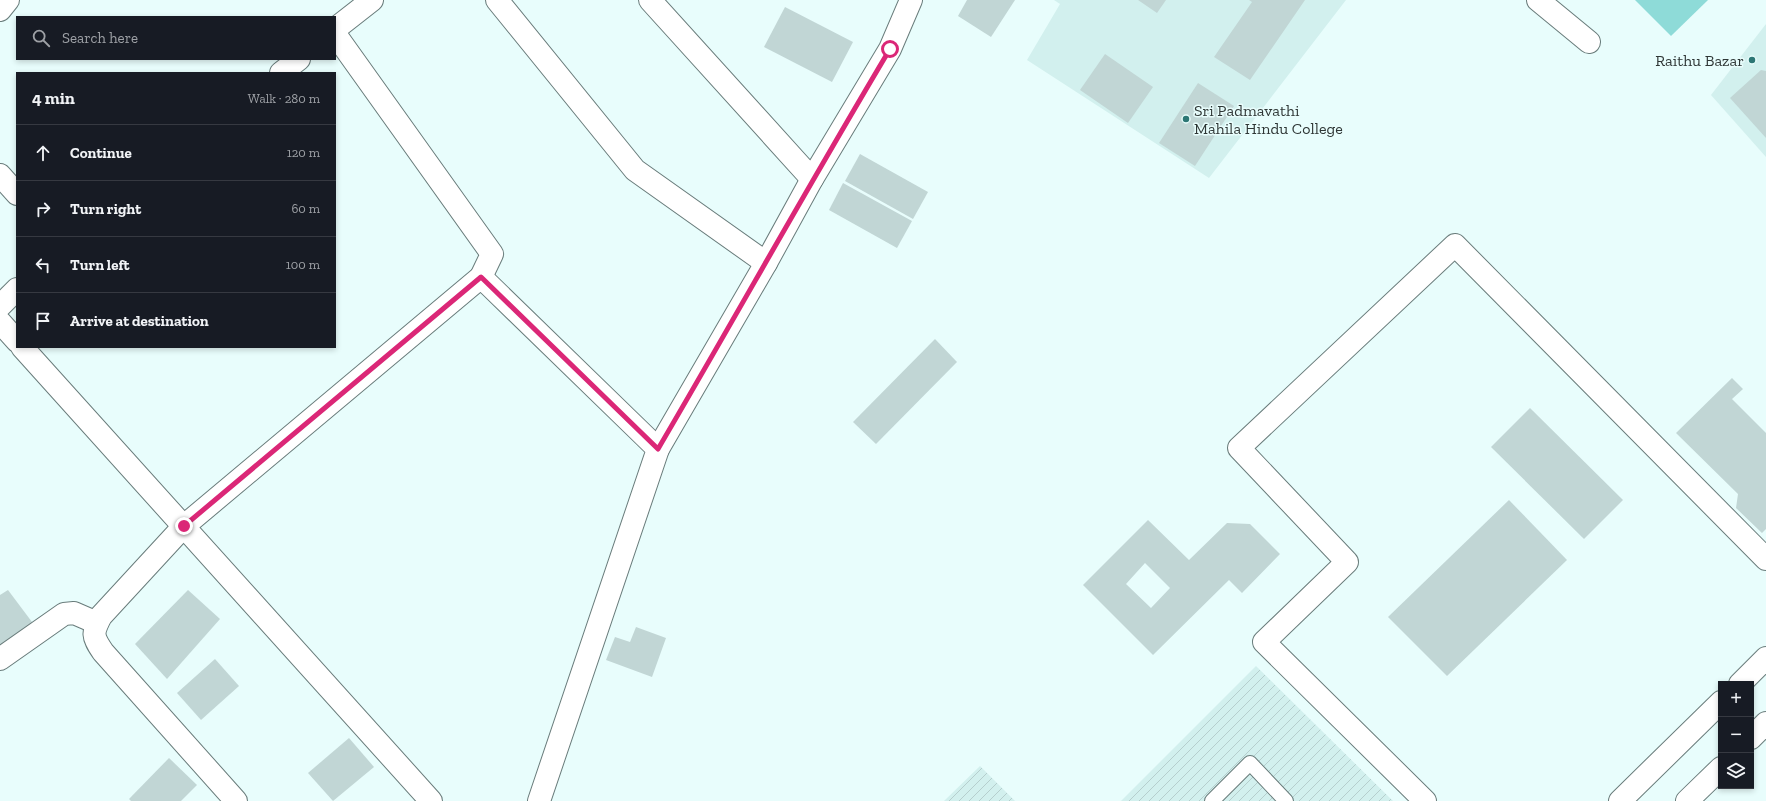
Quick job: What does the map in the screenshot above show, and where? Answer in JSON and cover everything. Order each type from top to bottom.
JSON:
[{"type":"street","points":[[0,10],[8,0]]},
{"type":"street","points":[[336,28],[372,0]]},
{"type":"street","points":[[497,0],[635,170],[766,263]]},
{"type":"street","points":[[650,0],[812,179]]},
{"type":"street","points":[[539,801],[658,449],[766,263],[812,179],[890,49],[911,0]]},
{"type":"street","points":[[1538,0],[1589,42]]},
{"type":"street","points":[[236,801],[103,652],[94,639],[94,627],[101,616],[184,526],[481,277],[492,254],[336,35]]},
{"type":"street","points":[[282,72],[297,60]]},
{"type":"street","points":[[0,175],[16,193]]},
{"type":"street","points":[[1425,801],[1264,642],[1347,562],[1239,448],[1455,245],[1766,560]]},
{"type":"street","points":[[481,277],[658,449]]},
{"type":"street","points":[[0,306],[16,290]]},
{"type":"street","points":[[0,322],[16,340]]},
{"type":"street","points":[[23,348],[431,801]]},
{"type":"street","points":[[0,659],[64,614],[74,613],[97,623]]},
{"type":"street","points":[[1743,681],[1766,658]]},
{"type":"street","points":[[1620,801],[1718,705]]},
{"type":"street","points":[[1754,735],[1766,723]]},
{"type":"street","points":[[1687,801],[1718,771]]},
{"type":"lane","points":[[1212,801],[1250,763],[1286,801]]},
{"type":"shaded area","name":"Sri Padmavathi Mahila Hindu College","points":[[1054,0],[1346,0],[1209,178],[1027,60],[1060,4]]},
{"type":"shaded area","points":[[1635,0],[1708,0],[1671,36]]},
{"type":"shaded area","name":"Raithu Bazar","points":[[1766,24],[1766,157],[1711,95]]},
{"type":"shaded area","points":[[1256,666],[1393,801],[1121,801]]},
{"type":"shaded area","points":[[980,766],[1015,801],[944,801]]},
{"type":"building","points":[[967,0],[1015,0],[991,37],[958,16]]},
{"type":"building","points":[[1138,0],[1166,0],[1157,13]]},
{"type":"building","points":[[1249,0],[1305,0],[1250,80],[1214,57],[1252,2]]},
{"type":"building","points":[[785,7],[853,42],[832,82],[764,47]]},
{"type":"building","points":[[1105,54],[1153,87],[1128,123],[1080,90]]},
{"type":"building","points":[[1761,70],[1766,71],[1766,138],[1730,98]]},
{"type":"building","points":[[1198,83],[1234,106],[1195,166],[1159,143]]},
{"type":"building","points":[[860,154],[928,192],[913,219],[845,181]]},
{"type":"building","points":[[843,183],[912,221],[897,248],[829,210]]},
{"type":"building","points":[[935,339],[957,362],[876,444],[853,422]]},
{"type":"building","points":[[1732,378],[1743,389],[1732,399],[1766,433],[1766,529],[1762,533],[1736,508],[1738,494],[1676,433]]},
{"type":"building","points":[[1530,408],[1623,500],[1584,539],[1491,447]]},
{"type":"building","points":[[1509,500],[1567,560],[1447,676],[1388,617]]},
{"type":"building","points":[[1148,520],[1189,560],[1227,523],[1250,524],[1280,554],[1242,593],[1229,580],[1153,655],[1083,585]],"holes":[[[1145,563],[1170,588],[1151,608],[1126,584]]]},
{"type":"building","points":[[8,590],[35,626],[0,652],[0,595]]},
{"type":"building","points":[[188,590],[220,619],[167,679],[135,644]]},
{"type":"building","points":[[636,627],[666,638],[652,677],[606,660],[615,637],[630,642]]},
{"type":"building","points":[[215,659],[239,686],[201,720],[177,693]]},
{"type":"building","points":[[349,738],[374,767],[333,801],[308,773]]},
{"type":"building","points":[[169,758],[197,785],[181,801],[131,801],[129,799]]},
{"type":"place","name":"Raithu Bazar","points":[[1752,60]]},
{"type":"place","name":"Sri Padmavathi Mahila Hindu College","points":[[1186,119]]},
{"type":"route","points":[[184,526],[481,277],[658,449],[766,263],[812,179],[890,49]]}]
